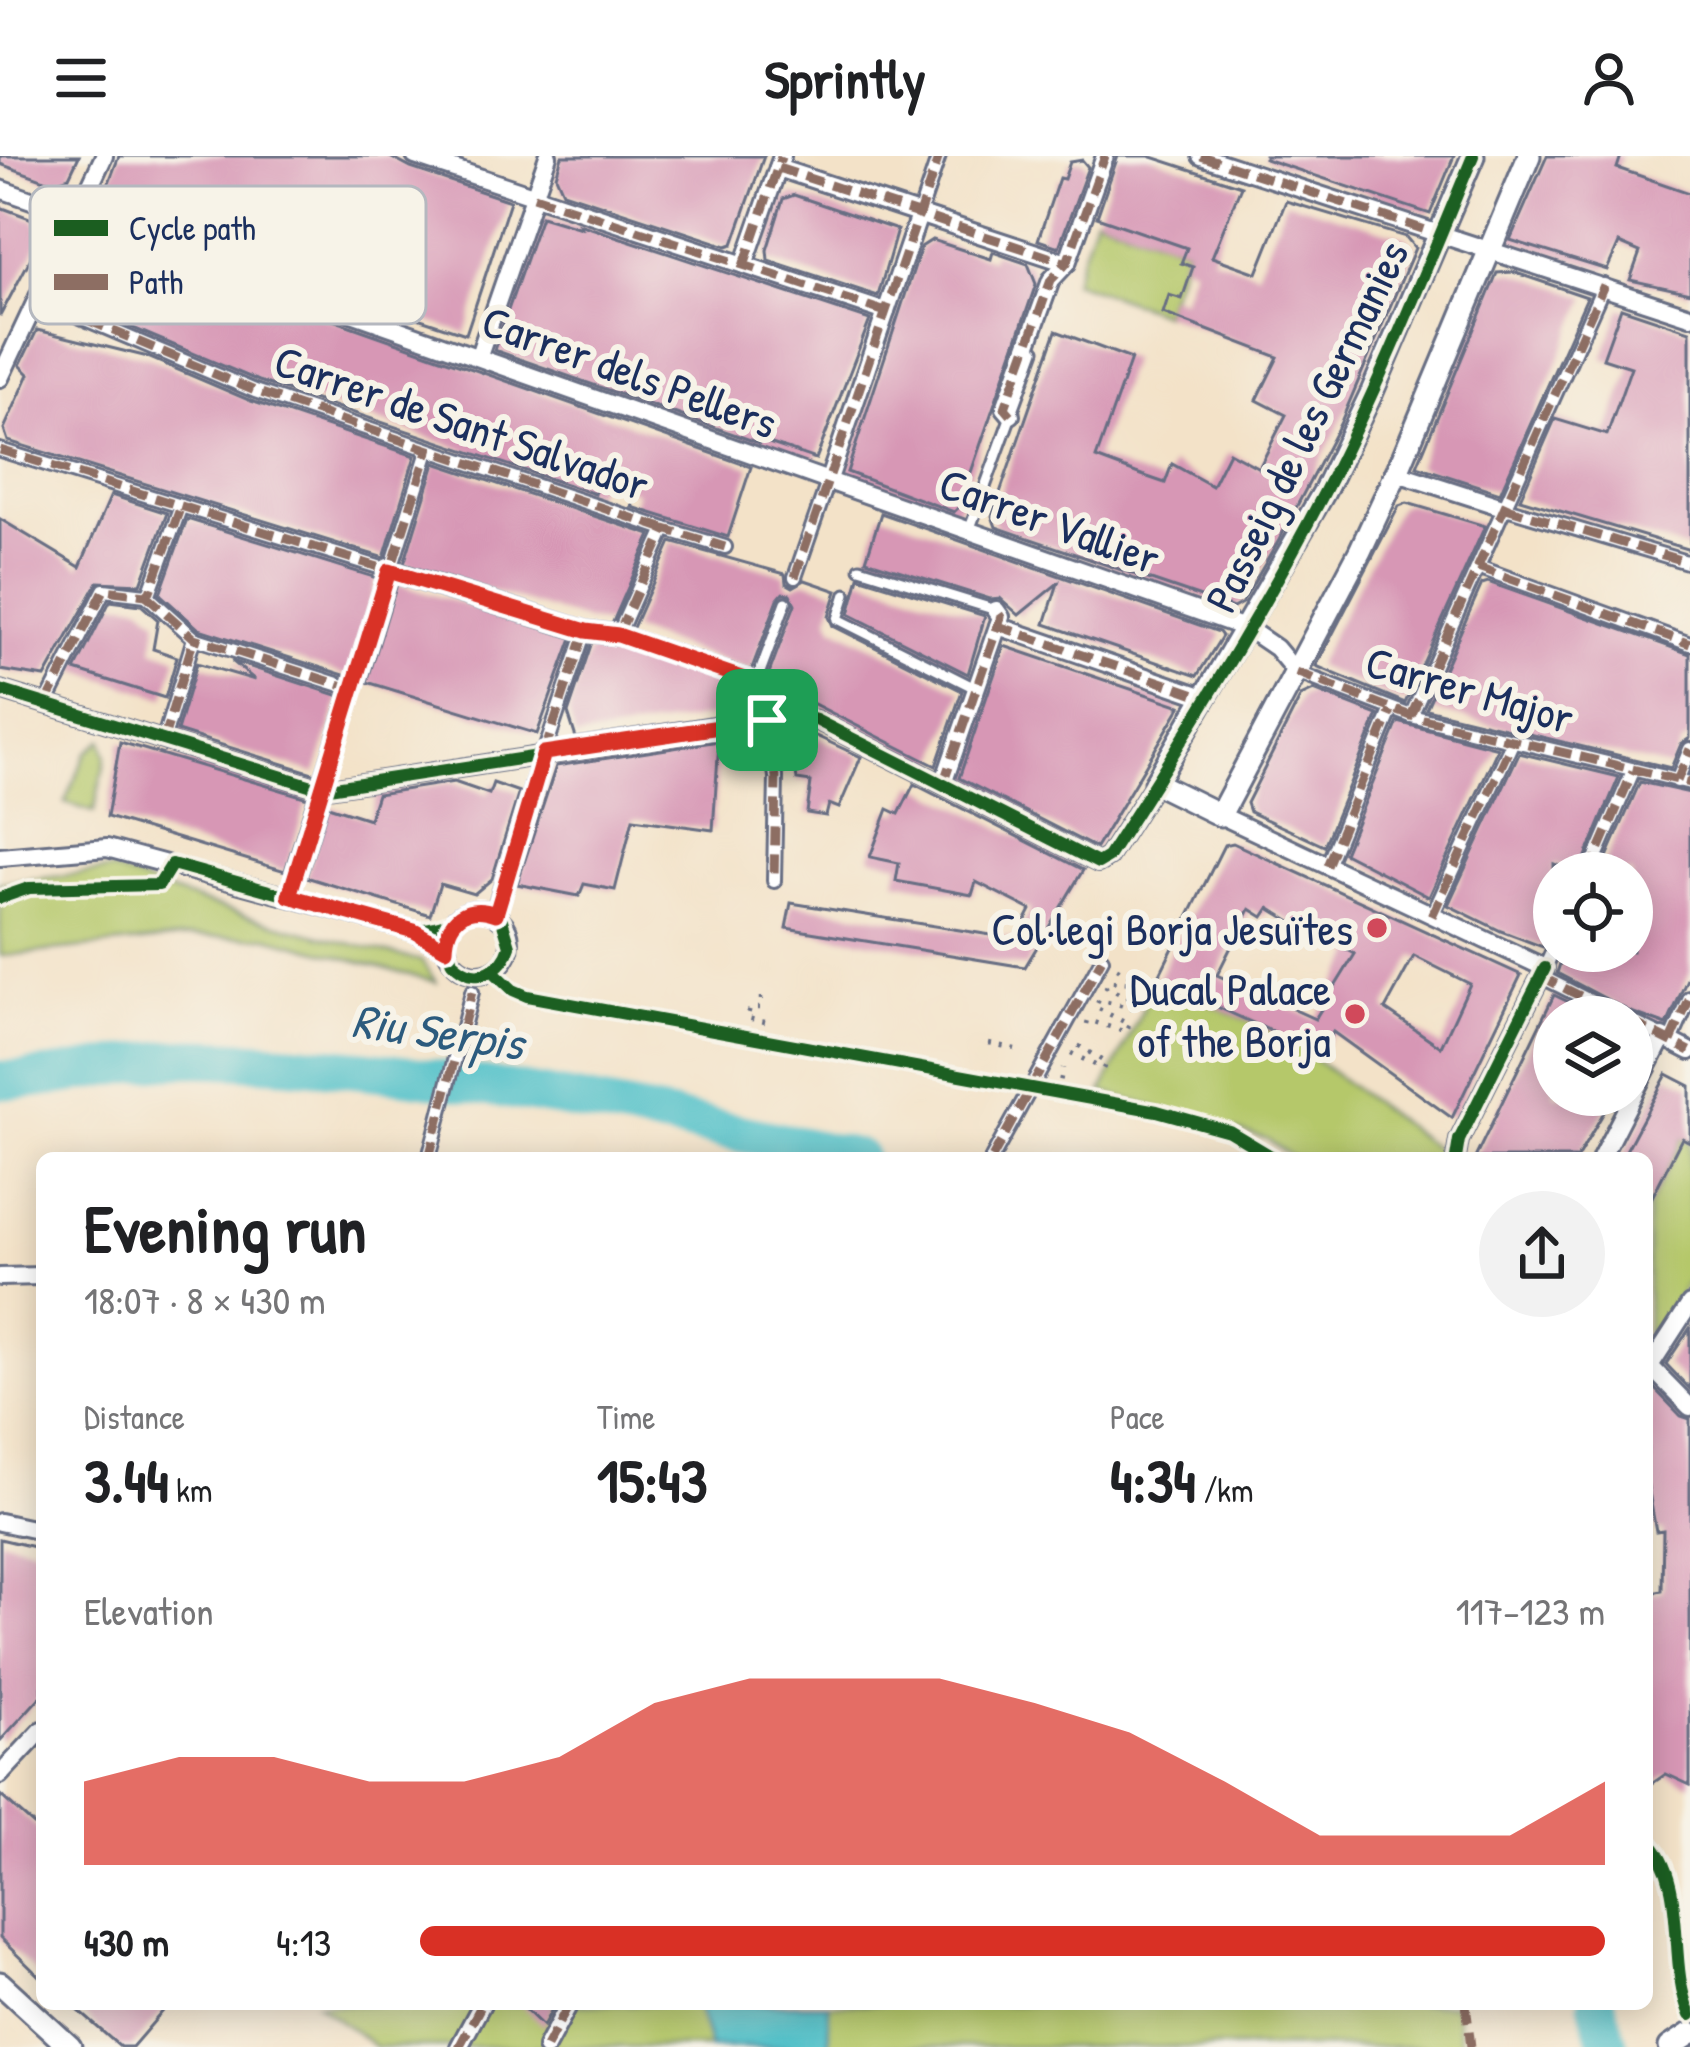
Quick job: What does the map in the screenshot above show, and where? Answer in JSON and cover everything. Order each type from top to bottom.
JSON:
[{"type":"street","points":[[90,186],[104,156]]},
{"type":"street","points":[[415,156],[886,312]]},
{"type":"street","points":[[479,355],[548,156]]},
{"type":"street","points":[[795,577],[939,156]]},
{"type":"street","points":[[1011,416],[1006,408],[1051,280],[1067,263],[1105,156]]},
{"type":"street","points":[[1201,156],[1690,316]]},
{"type":"street","name":"Passeig de les Germanies","points":[[1155,783],[1248,629],[1341,458],[1473,156]]},
{"type":"street","name":"Passeig de les Germanies","points":[[1220,815],[1322,627],[1396,473],[1529,156]]},
{"type":"street","points":[[748,266],[780,162],[919,215],[1067,263]]},
{"type":"street","name":"Carrer dels Pellers","points":[[0,189],[30,200]]},
{"type":"street","points":[[1411,716],[1604,285]]},
{"type":"street","points":[[0,379],[30,316]]},
{"type":"street","name":"Carrer de Sant Salvador","points":[[97,324],[255,391],[725,547]]},
{"type":"street","name":"Carrer dels Pellers","points":[[388,324],[829,479]]},
{"type":"street","points":[[0,450],[586,631],[618,635],[665,529]]},
{"type":"street","points":[[289,896],[428,451]]},
{"type":"street","points":[[1396,473],[1690,563]]},
{"type":"street","name":"Carrer Vallier","points":[[829,479],[1248,629]]},
{"type":"street","points":[[146,595],[181,506]]},
{"type":"street","points":[[1478,567],[1690,644]]},
{"type":"street","points":[[46,704],[104,590],[146,595],[194,638],[353,689]]},
{"type":"street","points":[[943,784],[997,618],[1207,698]]},
{"type":"street","name":"Carrer Major","points":[[1248,629],[1276,647],[1296,672],[1391,711],[1684,782]]},
{"type":"street","points":[[496,914],[586,631]]},
{"type":"street","points":[[163,741],[194,638]]},
{"type":"street","points":[[0,690],[322,789],[802,716],[1098,863],[1108,857],[1155,783],[1533,967]]},
{"type":"street","points":[[1327,866],[1391,711]]},
{"type":"street","points":[[767,720],[776,777],[774,881]]},
{"type":"street","points":[[1432,916],[1512,743]]},
{"type":"street","points":[[1684,782],[1690,749]]},
{"type":"street","points":[[1598,852],[1633,771]]},
{"type":"street","points":[[0,857],[107,848],[289,896],[414,931],[446,949],[472,983]]},
{"type":"street","points":[[414,931],[452,922],[477,909],[496,914],[510,937],[508,955],[472,983],[430,1152]]},
{"type":"street","points":[[446,949],[452,922]]},
{"type":"street","points":[[996,1152],[1107,961]]},
{"type":"street","points":[[1457,1152],[1543,972],[1585,996]]},
{"type":"street","points":[[1605,1152],[1675,1037],[1690,998]]},
{"type":"street","points":[[1675,1037],[1690,1051]]},
{"type":"street","points":[[0,1277],[36,1276]]},
{"type":"street","points":[[1653,1359],[1690,1304]]},
{"type":"street","points":[[1653,1369],[1690,1407]]},
{"type":"street","points":[[0,1522],[36,1530]]},
{"type":"street","points":[[0,1775],[36,1736]]},
{"type":"street","points":[[0,1983],[70,2047]]},
{"type":"street","points":[[458,2047],[479,2010]]},
{"type":"street","points":[[546,2047],[566,2010]]},
{"type":"street","points":[[1670,2047],[1690,2034]]},
{"type":"lane","points":[[748,266],[776,195]]},
{"type":"lane","points":[[970,528],[1035,350]]},
{"type":"lane","points":[[860,568],[997,618]]},
{"type":"lane","points":[[846,594],[838,620],[977,689]]},
{"type":"lane","points":[[767,720],[756,683],[786,602]]},
{"type":"lane","points":[[618,635],[756,683]]},
{"type":"path","points":[[1058,1092],[1071,1053],[1102,1069],[1106,1063],[1076,1046],[1088,1021],[1126,1032],[1130,1025],[1095,1007],[1099,1000],[1136,1009],[1139,1003],[1106,987],[1108,981],[1144,984],[1107,961]]},
{"type":"path","points":[[761,997],[761,1008],[750,1008],[747,1018],[765,1022]]},
{"type":"path","points":[[989,1043],[1015,1048]]},
{"type":"path","points":[[1035,1088],[1074,1095]]},
{"type":"green space","points":[[1095,217],[1187,248],[1163,313],[1073,281]]},
{"type":"green space","points":[[102,740],[106,756],[94,812],[65,803],[86,753]]},
{"type":"green space","points":[[112,870],[266,921],[422,961],[436,982],[267,937],[192,937],[0,956],[0,883]]},
{"type":"green space","points":[[1157,980],[1300,1044],[1440,1152],[1285,1152],[1267,1139],[1102,1092]]},
{"type":"green space","points":[[1682,1138],[1690,1142],[1690,1278],[1653,1332],[1653,1195]]},
{"type":"green space","points":[[325,2010],[1456,2010],[1461,2047],[376,2047]]},
{"type":"water","points":[[699,2010],[828,2010],[829,2047],[710,2047]]},
{"type":"building","points":[[0,156],[79,156],[69,177],[53,183],[0,164]]},
{"type":"building","points":[[119,156],[388,156],[510,201],[466,334],[426,321],[426,186],[108,186]]},
{"type":"building","points":[[562,156],[764,156],[733,244],[727,246],[563,192],[556,176]]},
{"type":"building","points":[[1118,156],[1149,156],[1241,186],[1212,257],[1257,273],[1286,201],[1406,237],[1415,248],[1340,424],[1279,540],[1242,603],[1233,608],[996,527],[992,516],[1056,331],[1131,359],[1096,458],[1136,473],[1165,483],[1172,464],[1212,486],[1229,452],[1259,468],[1286,415],[1257,400],[1278,357],[1163,313],[1169,295],[1182,299],[1193,267],[1181,263],[1187,248],[1097,217]]},
{"type":"building","points":[[1265,156],[1454,156],[1430,214]]},
{"type":"building","points":[[1547,156],[1621,156],[1617,168],[1690,193],[1690,293],[1630,280],[1640,252],[1619,243],[1607,270],[1510,240]]},
{"type":"building","points":[[1082,160],[1088,167],[1059,247],[1038,240],[1059,178],[1064,179],[1070,162]]},
{"type":"building","points":[[794,195],[897,230],[878,296],[768,260],[783,199]]},
{"type":"building","points":[[0,207],[30,218],[30,259],[0,316]]},
{"type":"building","points":[[541,216],[581,228],[579,224],[870,320],[816,459],[494,350]]},
{"type":"building","points":[[932,240],[991,259],[993,252],[1028,264],[1036,284],[954,512],[847,472],[921,247]]},
{"type":"building","points":[[1513,272],[1587,297],[1500,493],[1417,466],[1497,273]]},
{"type":"building","points":[[1621,308],[1690,331],[1690,550],[1520,499],[1555,419],[1607,435],[1631,367],[1603,358]]},
{"type":"building","points":[[123,324],[344,324],[751,467],[728,537],[632,507],[637,492],[600,478],[595,494],[259,381]]},
{"type":"building","points":[[37,330],[148,357],[251,401],[415,456],[384,558],[8,441],[4,429],[29,374],[20,365]]},
{"type":"building","points":[[435,463],[651,535],[612,624],[587,621],[404,564]]},
{"type":"building","points":[[111,495],[167,513],[141,584],[98,582],[45,677],[0,670],[0,519],[80,567]]},
{"type":"building","points":[[1407,503],[1485,526],[1405,703],[1316,666],[1399,506]]},
{"type":"building","points":[[881,513],[1222,636],[1197,676],[1045,624],[1058,583],[1019,615],[1000,598],[990,599],[866,560]]},
{"type":"building","points":[[187,519],[377,578],[347,676],[199,629],[160,594]]},
{"type":"building","points":[[671,542],[785,574],[786,583],[793,587],[805,580],[837,591],[829,617],[833,626],[962,691],[936,766],[771,682],[768,676],[795,604],[790,594],[783,593],[778,599],[751,671],[632,630]]},
{"type":"building","points":[[859,577],[985,616],[968,674],[849,614]]},
{"type":"building","points":[[1488,582],[1690,654],[1690,738],[1681,744],[1671,768],[1426,709],[1482,584]]},
{"type":"building","points":[[397,584],[572,638],[537,734],[367,682]]},
{"type":"building","points":[[110,601],[141,605],[158,620],[153,649],[177,657],[165,698],[75,670]]},
{"type":"building","points":[[592,642],[620,645],[723,681],[716,716],[576,738],[568,713]]},
{"type":"building","points":[[1004,646],[1181,706],[1096,848],[959,778]]},
{"type":"building","points":[[232,661],[340,696],[316,774],[177,731],[197,663],[255,680]]},
{"type":"building","points":[[1314,690],[1378,715],[1324,846],[1250,812],[1247,803],[1301,696]]},
{"type":"building","points":[[1398,722],[1498,748],[1429,897],[1344,853]]},
{"type":"building","points":[[801,729],[861,757],[839,808],[829,804],[826,816],[807,813],[811,782],[797,780],[791,731]]},
{"type":"building","points":[[719,741],[713,830],[633,819],[615,890],[584,884],[579,896],[517,884],[556,766]]},
{"type":"building","points":[[120,742],[308,798],[285,871],[107,817]]},
{"type":"building","points":[[1519,753],[1619,777],[1588,852],[1533,852],[1533,943],[1448,905]]},
{"type":"building","points":[[454,782],[489,794],[493,783],[519,792],[492,879],[474,894],[440,884],[430,915],[306,877],[328,806],[369,819],[377,794]]},
{"type":"building","points":[[1640,782],[1690,793],[1690,972],[1667,1025],[1653,1020],[1653,996],[1601,996],[1557,973],[1653,972],[1653,852],[1609,852]]},
{"type":"building","points":[[914,784],[1083,870],[1025,967],[786,928],[791,903],[1016,939],[1031,910],[976,882],[972,895],[896,881],[899,863],[870,857],[888,809],[899,814]]},
{"type":"building","points":[[1233,843],[1521,975],[1452,1118],[1333,1032],[1318,1058],[1300,1044],[1157,980],[1224,845]],"holes":[[[1269,908],[1355,954],[1315,1019],[1217,975],[1250,909],[1263,917]],[[1414,956],[1470,984],[1441,1047],[1385,1009]]]},
{"type":"building","points":[[1533,1038],[1533,1116],[1602,1116],[1581,1152],[1478,1152]]},
{"type":"building","points":[[1667,1074],[1690,1086],[1690,1142],[1682,1138],[1653,1195],[1653,1152],[1625,1152],[1644,1116],[1653,1116],[1653,1100]]},
{"type":"building","points":[[1690,1328],[1690,1389],[1666,1364]]},
{"type":"building","points":[[1653,1387],[1681,1416],[1690,1419],[1690,1785],[1666,1774],[1653,1783],[1653,1593],[1662,1591],[1663,1530],[1656,1531]]},
{"type":"building","points":[[0,1539],[36,1548],[36,1702],[0,1741]]},
{"type":"building","points":[[0,1795],[36,1827],[36,1973],[0,1938]]},
{"type":"building","points":[[78,2010],[164,2010],[132,2047],[120,2047]]},
{"type":"building","points":[[526,2010],[552,2010],[543,2026]]},
{"type":"waterway","name":"Riu Serpis","points":[[0,1080],[175,1059],[283,1062],[531,1093],[829,1152]]},
{"type":"waterway","name":"Riu Serpis","points":[[1599,2010],[1609,2047]]},
{"type":"marked path","points":[[795,577],[939,156]]},
{"type":"marked path","points":[[1011,415],[1005,408],[1051,280],[1067,263],[1105,156]]},
{"type":"marked path","points":[[1201,156],[1441,235]]},
{"type":"marked path","points":[[744,265],[781,157]]},
{"type":"marked path","points":[[778,168],[1067,263]]},
{"type":"marked path","points":[[534,196],[886,312]]},
{"type":"marked path","points":[[1411,716],[1604,285]]},
{"type":"marked path","points":[[97,324],[255,391],[665,529]]},
{"type":"marked path","points":[[0,450],[585,631],[618,635],[665,529],[725,547]]},
{"type":"marked path","points":[[289,895],[428,451]]},
{"type":"marked path","points":[[46,704],[104,590],[146,595],[150,591],[181,506]]},
{"type":"marked path","points":[[1506,508],[1690,563]]},
{"type":"marked path","points":[[1478,567],[1690,644]]},
{"type":"marked path","points":[[146,595],[194,638],[353,689]]},
{"type":"marked path","points":[[943,784],[1001,617],[996,610]]},
{"type":"marked path","points":[[998,626],[1207,698]]},
{"type":"marked path","points":[[544,753],[585,631]]},
{"type":"marked path","points":[[163,741],[194,638]]},
{"type":"marked path","points":[[1296,672],[1411,716],[1690,783]]},
{"type":"marked path","points":[[1327,866],[1391,711]]},
{"type":"marked path","points":[[768,720],[776,777],[774,881]]},
{"type":"marked path","points":[[1432,916],[1512,743]]},
{"type":"marked path","points":[[1677,781],[1690,749]]},
{"type":"marked path","points":[[1598,852],[1633,771]]},
{"type":"marked path","points":[[995,1152],[1102,959]]},
{"type":"marked path","points":[[1540,976],[1580,996]]},
{"type":"marked path","points":[[431,1152],[472,992]]},
{"type":"marked path","points":[[1671,1041],[1690,998]]},
{"type":"marked path","points":[[1653,1032],[1690,1051]]},
{"type":"marked path","points":[[459,2047],[479,2010]]},
{"type":"marked path","points":[[546,2047],[566,2010]]},
{"type":"marked path","points":[[1467,2010],[1471,2047]]},
{"type":"cycle path","points":[[0,690],[322,789],[802,716],[1098,863],[1108,857],[1193,722],[1324,493],[1473,156]]},
{"type":"cycle path","points":[[0,898],[29,888],[159,885],[172,864],[414,931],[440,945],[454,964],[474,974],[496,967],[510,946],[502,920],[487,911],[414,931]]},
{"type":"cycle path","points":[[493,971],[527,996],[1157,1111],[1229,1131],[1264,1152]]},
{"type":"cycle path","points":[[1457,1152],[1543,972]]},
{"type":"cycle path","points":[[1653,1848],[1673,1901],[1679,1971],[1690,2015]]},
{"type":"place","name":"Col·legi Borja Jesuïtes","points":[[1377,928]]},
{"type":"place","name":"Ducal Palace of the Borja","points":[[1355,1014]]},
{"type":"route","points":[[389,571],[586,631],[618,635],[756,683],[767,720],[544,753],[496,914],[477,909],[459,915],[447,935],[446,949],[414,931],[289,896],[389,571]]}]
